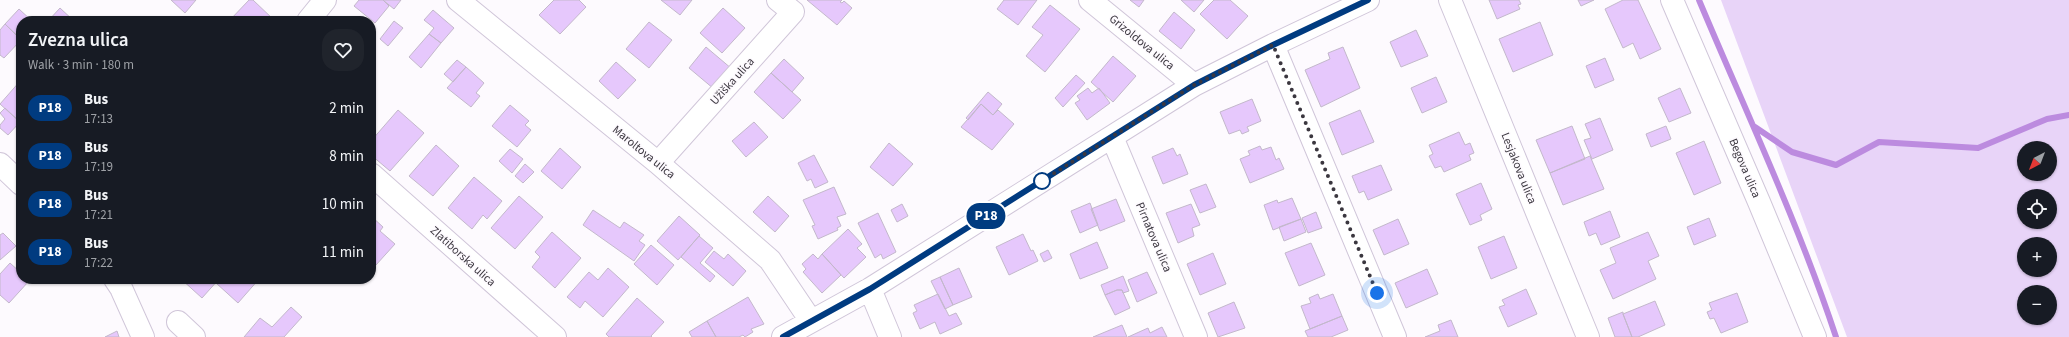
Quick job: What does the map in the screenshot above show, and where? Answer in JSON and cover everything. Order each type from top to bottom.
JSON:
[{"type":"street","points":[[312,16],[325,0]]},
{"type":"street","name":"Maroltova ulica","points":[[458,0],[658,163],[770,260],[811,321]]},
{"type":"street","name":"Užiška ulica","points":[[658,163],[793,12],[778,0]]},
{"type":"street","name":"Grizoldova ulica","points":[[1090,0],[1194,85]]},
{"type":"street","points":[[783,337],[870,289],[1194,85],[1273,45],[1368,0]]},
{"type":"street","name":"Lesjakova ulica","points":[[1450,0],[1588,337]]},
{"type":"street","name":"Begova ulica","points":[[1672,0],[1760,202],[1815,337]]},
{"type":"street","points":[[1273,45],[1395,337]]},
{"type":"street","name":"Pirnatova ulica","points":[[1112,137],[1196,337]]},
{"type":"street","points":[[0,164],[16,179]]},
{"type":"street","name":"Zlatiborska ulica","points":[[376,178],[555,337]]},
{"type":"street","points":[[118,284],[143,337]]},
{"type":"street","points":[[870,289],[890,337]]},
{"type":"street","points":[[178,322],[194,337]]},
{"type":"shaded area","points":[[1721,0],[2069,0],[2069,337],[1847,337]]},
{"type":"building","points":[[171,0],[196,0],[185,13]]},
{"type":"building","points":[[249,0],[253,0],[270,16],[234,16]]},
{"type":"building","points":[[359,0],[383,0],[389,6],[376,22],[376,16],[366,16],[354,6]]},
{"type":"building","points":[[383,0],[401,0],[394,9]]},
{"type":"building","points":[[554,0],[579,0],[586,7],[560,34],[539,15]]},
{"type":"building","points":[[661,0],[692,0],[680,15]]},
{"type":"building","points":[[807,0],[842,0],[840,2],[842,3],[844,1],[852,8],[837,25]]},
{"type":"building","points":[[1004,0],[1037,0],[1018,25],[997,9]]},
{"type":"building","points":[[1130,0],[1144,0],[1139,7]]},
{"type":"building","points":[[1181,0],[1204,0],[1194,12]]},
{"type":"building","points":[[1214,0],[1230,0],[1248,16],[1227,39],[1200,14]]},
{"type":"building","points":[[1489,0],[1519,0],[1521,4],[1518,5],[1520,9],[1497,19]]},
{"type":"building","points":[[1578,0],[1594,0],[1581,6]]},
{"type":"building","points":[[1623,0],[1638,0],[1661,49],[1640,59],[1633,43],[1623,48],[1605,9]]},
{"type":"building","points":[[1050,5],[1080,29],[1045,72],[1026,56],[1043,35],[1032,27]]},
{"type":"building","points":[[60,8],[69,16],[53,16]]},
{"type":"building","points":[[723,8],[745,28],[722,53],[700,33]]},
{"type":"building","points":[[19,9],[27,16],[16,16],[16,34],[5,24]]},
{"type":"building","points":[[433,10],[454,28],[441,43],[429,34],[434,28],[424,20]]},
{"type":"building","points":[[1174,12],[1195,30],[1181,49],[1159,31]]},
{"type":"building","points":[[394,21],[403,28],[388,46],[380,39]]},
{"type":"building","points":[[649,22],[672,40],[649,68],[626,49]]},
{"type":"building","points":[[1540,22],[1553,55],[1513,72],[1499,39]]},
{"type":"building","points":[[5,24],[16,35],[16,45],[4,58],[0,55],[0,30]]},
{"type":"building","points":[[1416,30],[1428,56],[1401,67],[1390,42]]},
{"type":"building","points":[[429,34],[441,43],[421,68],[409,57]]},
{"type":"building","points":[[706,47],[732,69],[714,89],[689,68]]},
{"type":"building","points":[[1343,47],[1360,88],[1321,107],[1305,70],[1330,59],[1328,53]]},
{"type":"building","points":[[1113,56],[1136,76],[1113,102],[1091,82]]},
{"type":"building","points":[[1605,58],[1614,80],[1595,88],[1586,66]]},
{"type":"building","points":[[784,59],[804,78],[792,92],[771,73]]},
{"type":"building","points":[[457,60],[466,67],[453,82],[444,74]]},
{"type":"building","points":[[616,62],[636,80],[618,99],[599,81]]},
{"type":"building","points":[[466,67],[484,83],[476,93],[480,96],[471,107],[447,88]]},
{"type":"building","points":[[771,73],[801,100],[783,119],[754,92]]},
{"type":"building","points":[[1076,75],[1085,83],[1063,107],[1055,98]]},
{"type":"building","points":[[1436,77],[1447,102],[1422,113],[1411,88]]},
{"type":"building","points":[[16,86],[16,118],[0,104]]},
{"type":"building","points":[[1088,88],[1092,93],[1099,88],[1110,103],[1087,120],[1075,103],[1080,100],[1077,96]]},
{"type":"building","points":[[1680,88],[1691,113],[1669,122],[1658,98]]},
{"type":"building","points":[[988,92],[1002,104],[993,115],[981,104],[968,120],[966,118]]},
{"type":"building","points":[[1252,99],[1261,121],[1247,127],[1249,131],[1242,134],[1240,130],[1229,134],[1220,112]]},
{"type":"building","points":[[981,104],[993,115],[998,110],[1014,124],[992,150],[961,127]]},
{"type":"building","points":[[510,105],[529,121],[525,125],[531,130],[517,147],[492,126]]},
{"type":"building","points":[[5,108],[16,118],[16,126],[8,135],[0,128],[0,125],[5,119],[0,113]]},
{"type":"building","points":[[398,110],[424,133],[390,171],[376,159],[376,135]]},
{"type":"building","points":[[1360,110],[1374,142],[1342,155],[1329,123]]},
{"type":"building","points":[[1600,118],[1613,150],[1592,159],[1584,140],[1591,138],[1585,124]]},
{"type":"building","points":[[754,122],[768,137],[746,157],[732,141]]},
{"type":"building","points":[[1572,126],[1585,159],[1550,173],[1536,140]]},
{"type":"building","points":[[1666,126],[1671,139],[1651,147],[1646,134]]},
{"type":"building","points":[[1459,132],[1465,145],[1470,143],[1474,153],[1469,155],[1471,160],[1444,172],[1441,166],[1435,168],[1429,156],[1433,154],[1429,145]]},
{"type":"building","points":[[1704,141],[1721,183],[1694,195],[1676,153]]},
{"type":"building","points":[[889,143],[913,164],[893,186],[870,167]]},
{"type":"building","points":[[436,145],[459,166],[433,196],[409,176]]},
{"type":"building","points":[[1260,146],[1262,150],[1271,147],[1276,160],[1279,158],[1284,169],[1250,183],[1240,159],[1250,155],[1248,151]]},
{"type":"building","points":[[560,148],[581,167],[562,189],[541,171]]},
{"type":"building","points":[[1173,148],[1177,156],[1180,154],[1188,174],[1163,184],[1152,157]]},
{"type":"building","points":[[510,149],[523,159],[512,173],[499,161]]},
{"type":"building","points":[[814,155],[828,182],[815,188],[811,179],[807,181],[798,163]]},
{"type":"building","points":[[1590,156],[1604,189],[1563,205],[1550,173]]},
{"type":"building","points":[[525,164],[534,172],[523,183],[515,176]]},
{"type":"building","points":[[1381,165],[1392,190],[1368,200],[1364,191],[1359,193],[1352,176]]},
{"type":"building","points":[[474,177],[502,201],[487,219],[483,215],[472,229],[448,208]]},
{"type":"building","points":[[1481,183],[1492,209],[1480,215],[1482,220],[1470,225],[1456,194]]},
{"type":"building","points":[[1206,184],[1216,207],[1200,213],[1190,190]]},
{"type":"building","points":[[834,187],[846,214],[837,217],[841,226],[837,228],[838,230],[818,239],[812,226],[815,225],[803,200]]},
{"type":"building","points":[[519,196],[543,217],[515,249],[491,228]]},
{"type":"building","points":[[768,196],[789,216],[775,232],[753,212]]},
{"type":"building","points":[[1292,198],[1301,219],[1273,230],[1264,205],[1277,200],[1278,203]]},
{"type":"building","points":[[1116,199],[1125,221],[1100,231],[1091,209]]},
{"type":"building","points":[[1090,203],[1098,225],[1080,233],[1071,211]]},
{"type":"building","points":[[902,204],[908,216],[897,222],[891,210]]},
{"type":"building","points":[[1191,204],[1200,225],[1192,228],[1194,236],[1178,243],[1166,213]]},
{"type":"building","points":[[593,210],[620,228],[624,222],[644,235],[639,241],[645,245],[634,261],[583,225]]},
{"type":"building","points":[[1610,211],[1620,237],[1601,245],[1596,233],[1589,236],[1584,222]]},
{"type":"building","points":[[1316,212],[1322,228],[1308,233],[1302,218]]},
{"type":"building","points":[[878,213],[896,252],[883,259],[881,254],[875,258],[858,223]]},
{"type":"building","points":[[679,216],[700,235],[678,260],[657,241]]},
{"type":"building","points":[[1709,218],[1716,236],[1694,245],[1687,227]]},
{"type":"building","points":[[1301,219],[1306,232],[1284,241],[1279,227]]},
{"type":"building","points":[[1398,219],[1409,244],[1384,255],[1373,230]]},
{"type":"building","points":[[376,221],[383,227],[380,231],[395,244],[376,265]]},
{"type":"building","points":[[848,229],[862,244],[857,248],[866,257],[844,278],[822,254]]},
{"type":"building","points":[[552,232],[581,258],[555,288],[532,267],[540,257],[535,252]]},
{"type":"building","points":[[1648,232],[1659,256],[1648,261],[1656,279],[1613,299],[1600,270],[1616,263],[1610,248]]},
{"type":"building","points":[[3,233],[16,246],[0,260],[0,235]]},
{"type":"building","points":[[1023,234],[1031,251],[1033,250],[1038,261],[1009,275],[996,247]]},
{"type":"building","points":[[699,236],[713,248],[700,263],[715,276],[710,282],[681,257]]},
{"type":"building","points":[[1504,236],[1517,268],[1491,279],[1478,247]]},
{"type":"building","points":[[1097,242],[1108,268],[1080,279],[1070,254]]},
{"type":"building","points":[[1311,243],[1325,275],[1299,286],[1285,253]]},
{"type":"building","points":[[651,245],[674,265],[657,285],[634,264]]},
{"type":"building","points":[[1048,250],[1052,258],[1044,262],[1040,254]]},
{"type":"building","points":[[714,251],[724,259],[728,254],[746,271],[733,286],[705,262]]},
{"type":"building","points":[[1213,253],[1226,284],[1200,295],[1187,264]]},
{"type":"building","points":[[813,254],[818,259],[822,254],[841,275],[822,293],[803,272],[806,269],[802,264]]},
{"type":"building","points":[[10,263],[16,268],[16,284],[26,284],[9,303],[0,295],[0,274]]},
{"type":"building","points":[[608,268],[629,287],[603,317],[585,301],[580,308],[567,297],[589,272],[598,280]]},
{"type":"building","points":[[959,268],[972,297],[953,305],[940,277]]},
{"type":"building","points":[[1427,269],[1438,294],[1406,308],[1395,283]]},
{"type":"building","points":[[1147,272],[1157,293],[1137,302],[1128,280]]},
{"type":"building","points":[[1123,276],[1129,291],[1123,293],[1122,290],[1117,290],[1105,295],[1101,285]]},
{"type":"building","points":[[940,277],[953,305],[945,309],[931,281]]},
{"type":"building","points":[[187,284],[215,284],[202,298]]},
{"type":"building","points":[[217,284],[255,284],[238,303]]},
{"type":"building","points":[[1526,289],[1537,314],[1508,327],[1499,307],[1505,305],[1502,300]]},
{"type":"building","points":[[1117,290],[1122,290],[1130,308],[1115,315],[1105,295]]},
{"type":"building","points":[[1737,293],[1748,322],[1721,333],[1714,318],[1710,319],[1707,312],[1712,310],[1709,303]]},
{"type":"building","points":[[938,294],[949,316],[956,313],[962,324],[940,334],[935,322],[920,329],[913,313],[917,311],[914,305]]},
{"type":"building","points":[[1318,294],[1320,299],[1333,294],[1342,316],[1310,329],[1301,306],[1311,303],[1309,298]]},
{"type":"building","points":[[748,297],[764,324],[751,329],[753,332],[745,337],[743,335],[739,337],[716,337],[707,321]]},
{"type":"building","points":[[637,298],[664,322],[651,336],[652,337],[609,337],[606,334]]},
{"type":"building","points":[[1655,301],[1665,325],[1638,337],[1632,337],[1623,314]]},
{"type":"building","points":[[1234,302],[1245,328],[1218,337],[1208,313]]},
{"type":"building","points":[[291,307],[302,317],[284,337],[244,337],[260,318],[272,327]]},
{"type":"building","points":[[1623,312],[1632,337],[1615,337],[1608,318]]},
{"type":"building","points":[[1342,316],[1348,330],[1331,337],[1308,337],[1305,331]]},
{"type":"building","points":[[1451,320],[1458,337],[1425,337],[1440,331],[1438,325]]},
{"type":"building","points":[[707,321],[716,337],[692,337],[689,332]]},
{"type":"building","points":[[1122,325],[1127,337],[1093,337]]},
{"type":"building","points":[[1162,327],[1167,337],[1128,337],[1148,328],[1150,333]]},
{"type":"building","points":[[117,331],[119,337],[105,337]]},
{"type":"waterway","points":[[1699,0],[1771,167],[1805,252],[1836,337]]},
{"type":"waterway","points":[[1755,127],[1792,152],[1836,165],[1879,142],[1978,148],[2047,119],[2069,115]]},
{"type":"bus line","name":"P18","points":[[783,337],[870,289],[1194,85],[1273,45],[1368,0]]},
{"type":"route","points":[[1042,181],[1194,85],[1273,45],[1377,293]]}]
